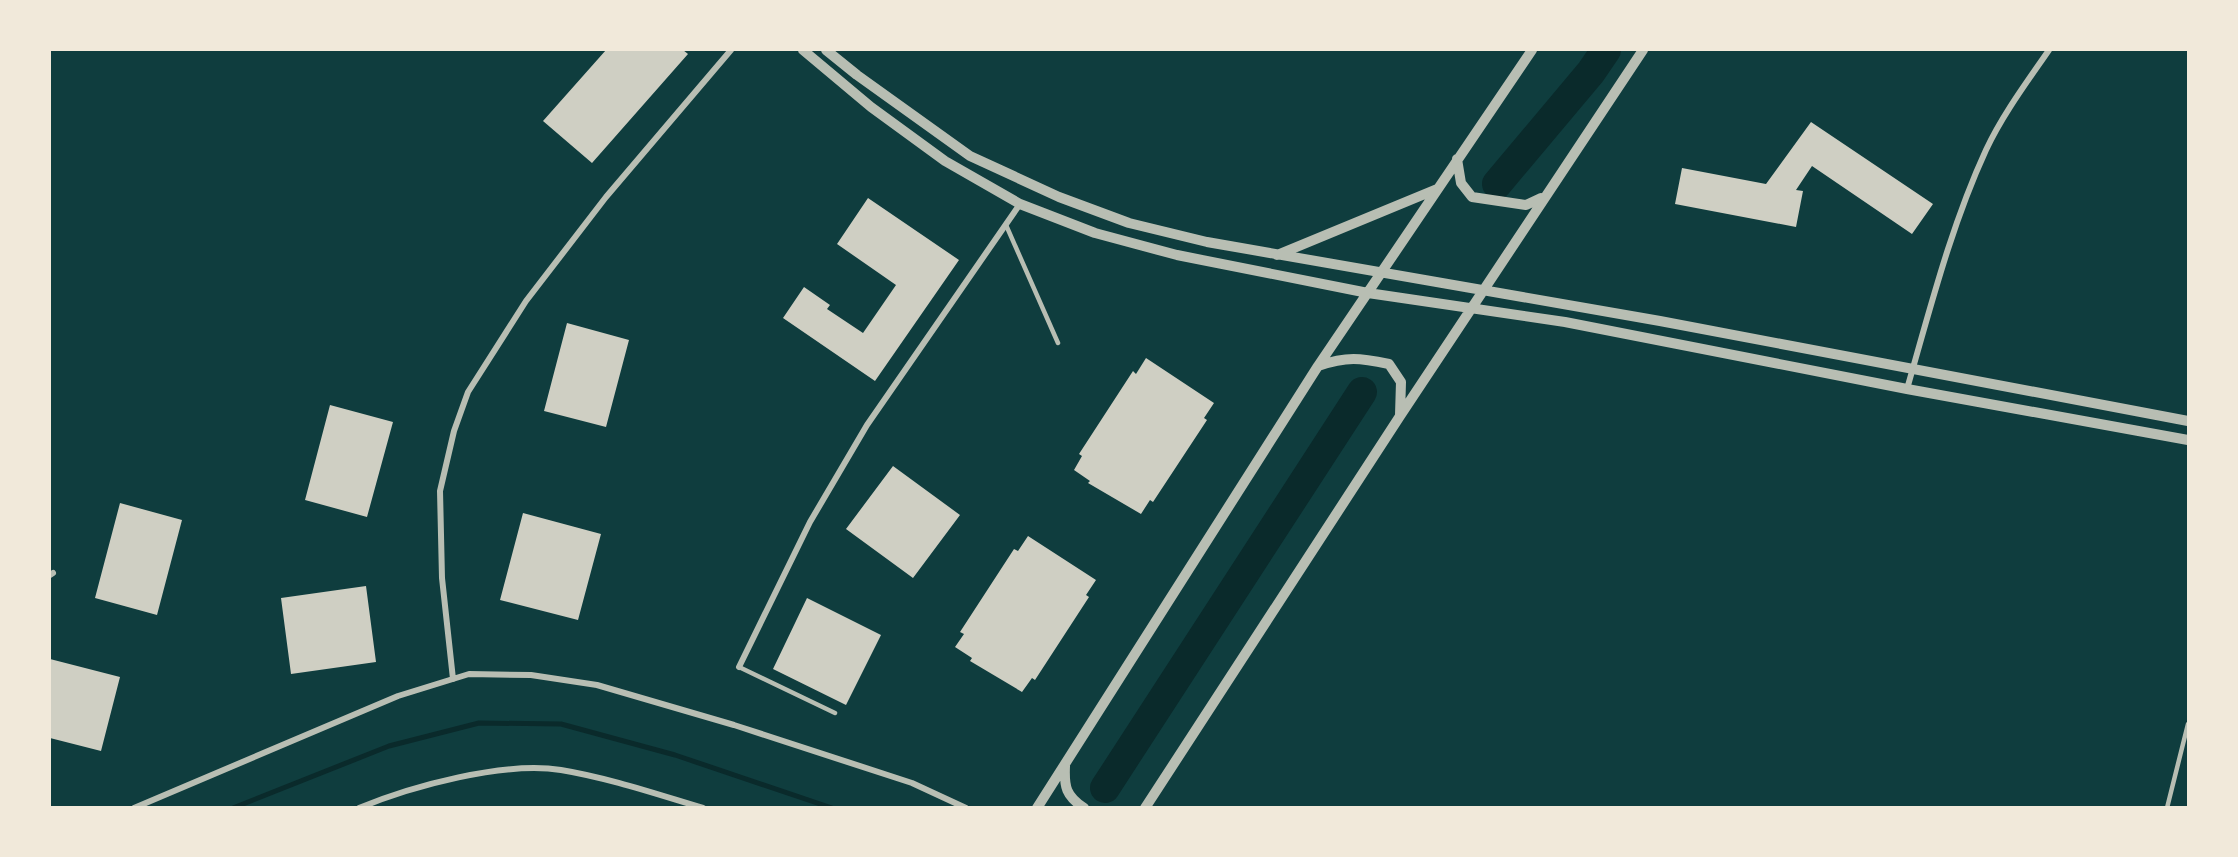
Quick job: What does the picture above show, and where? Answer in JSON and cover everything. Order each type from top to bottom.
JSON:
[{"type":"street","points":[[453,679],[442,578],[440,491],[454,431],[468,392],[526,301],[606,197],[731,50]]},
{"type":"street","points":[[803,50],[871,107],[945,161],[1020,204],[1095,233],[1177,255],[1368,293],[1566,321],[1907,389],[2188,440]]},
{"type":"street","points":[[826,50],[970,156],[1049,192],[1130,223],[1277,255],[1482,290],[2188,422]]},
{"type":"street","points":[[1037,807],[1318,366],[1532,50]]},
{"type":"street","points":[[1146,807],[1482,290],[1642,50]]},
{"type":"street","points":[[1907,389],[1948,251],[1986,152],[2002,118],[2049,50]]},
{"type":"street","points":[[1457,159],[1461,183],[1472,197],[1526,206],[1544,197]]},
{"type":"street","points":[[1277,255],[1437,189]]},
{"type":"street","points":[[739,667],[810,522],[867,425],[1020,204]]},
{"type":"street","points":[[1318,366],[1341,358],[1363,358],[1389,364],[1401,382],[1400,416]]},
{"type":"street","points":[[135,807],[398,696],[469,674],[531,675],[597,684],[734,725],[912,783],[966,807]]},
{"type":"street","points":[[1066,763],[1065,789],[1068,798],[1084,807]]},
{"type":"street","points":[[359,807],[382,798],[457,778],[506,770],[548,770],[627,785],[703,807]]},
{"type":"lane","points":[[1006,225],[1058,343]]},
{"type":"lane","points":[[739,667],[835,713]]},
{"type":"lane","points":[[2167,807],[2188,724]]},
{"type":"building","points":[[606,50],[683,50],[688,54],[592,163],[543,121]]},
{"type":"building","points":[[1811,122],[1933,204],[1912,234],[1812,166],[1796,190],[1803,191],[1796,227],[1675,204],[1682,168],[1766,184]]},
{"type":"building","points":[[868,198],[959,260],[875,381],[783,318],[804,287],[830,305],[827,309],[863,333],[896,285],[837,244]]},
{"type":"building","points":[[567,323],[629,340],[606,427],[544,411]]},
{"type":"building","points":[[1146,358],[1214,403],[1204,418],[1207,420],[1153,502],[1150,500],[1141,514],[1088,483],[1090,481],[1074,470],[1082,456],[1079,454],[1133,371],[1136,374]]},
{"type":"building","points":[[330,405],[393,422],[367,517],[305,500]]},
{"type":"building","points":[[893,466],[960,515],[913,578],[846,529]]},
{"type":"building","points":[[120,503],[182,520],[157,615],[95,598]]},
{"type":"building","points":[[523,513],[601,534],[578,620],[500,600]]},
{"type":"building","points":[[1028,536],[1096,580],[1086,595],[1089,597],[1035,680],[1032,678],[1022,692],[970,661],[972,658],[955,647],[964,634],[960,632],[1014,549],[1018,551]]},
{"type":"building","points":[[366,586],[376,662],[291,674],[281,598]]},
{"type":"building","points":[[807,598],[881,635],[846,705],[773,669]]},
{"type":"building","points":[[50,659],[120,677],[101,751],[50,738]]},
{"type":"waterway","points":[[1497,184],[1591,72],[1606,50]]},
{"type":"waterway","points":[[1105,788],[1362,392]]},
{"type":"waterway","points":[[233,808],[389,746],[479,723],[561,724],[675,755],[832,808]]}]
